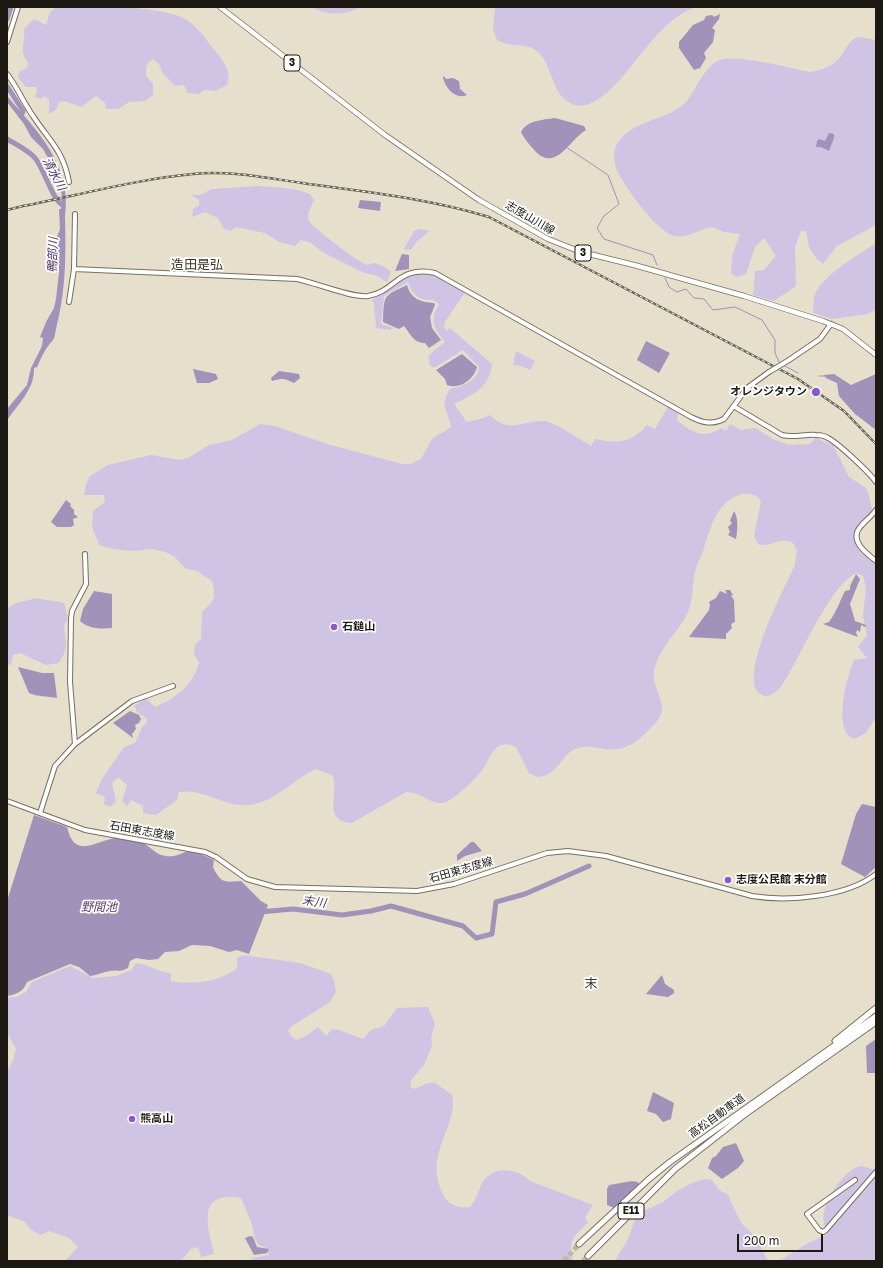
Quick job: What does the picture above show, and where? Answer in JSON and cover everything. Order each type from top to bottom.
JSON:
[{"type":"highway","points":[[839,1042],[851,1034],[876,1008]]},
{"type":"highway","name":"高松自動車道","points":[[588,1256],[675,1169],[744,1112],[803,1067],[876,1016]]},
{"type":"highway","name":"高松自動車道","points":[[851,1034],[876,1022]]},
{"type":"highway","name":"高松自動車道","points":[[579,1244],[649,1179],[670,1162],[744,1112],[839,1042]]},
{"type":"main road","name":"志度山川線","points":[[220,7],[385,135],[475,197],[548,239],[588,254],[634,265],[744,296],[831,324],[843,329],[876,355]]},
{"type":"street","points":[[7,42],[18,7]]},
{"type":"street","points":[[7,74],[20,91],[32,115],[60,153],[69,182]]},
{"type":"street","points":[[69,302],[74,269],[75,214]]},
{"type":"street","points":[[74,269],[297,279],[359,296],[374,294],[398,278],[412,272],[427,271],[435,273],[698,421],[711,423],[718,422],[729,415],[748,388],[769,372],[820,339],[831,324]]},
{"type":"street","points":[[735,407],[778,433],[787,436],[810,434],[828,438],[841,447],[871,475],[876,482]]},
{"type":"street","points":[[876,510],[860,526],[856,535],[859,546],[876,561]]},
{"type":"street","points":[[75,744],[70,682],[71,619],[72,611],[86,584],[85,554]]},
{"type":"street","points":[[40,813],[56,766],[75,744],[132,701],[173,686]]},
{"type":"street","name":"石田東志度線","points":[[7,801],[85,830],[205,852],[216,857],[247,879],[274,887],[391,892],[422,891],[454,884],[536,856],[557,851],[606,856],[752,896],[769,899],[792,899],[847,889],[867,882],[876,874]]},
{"type":"street","points":[[855,1180],[807,1214],[819,1230],[823,1232],[826,1230],[876,1172]]},
{"type":"shaded area","points":[[56,7],[143,9],[160,11],[187,20],[199,31],[224,63],[229,75],[227,85],[215,91],[204,90],[199,94],[188,93],[184,85],[175,86],[162,72],[159,64],[153,59],[148,63],[146,68],[146,76],[153,84],[153,95],[145,101],[129,102],[118,109],[106,109],[105,103],[96,96],[81,107],[64,101],[59,102],[56,110],[49,114],[49,99],[44,96],[41,99],[35,97],[37,92],[36,87],[26,87],[18,77],[20,71],[27,68],[28,62],[23,54],[24,29],[34,19],[46,25],[50,12]]},
{"type":"shaded area","points":[[311,7],[360,7],[348,12],[336,14],[324,12]]},
{"type":"shaded area","points":[[495,7],[696,7],[682,13],[665,27],[625,74],[604,95],[593,102],[582,106],[572,104],[565,100],[560,94],[547,64],[538,52],[529,47],[507,44],[497,40],[493,29]]},
{"type":"shaded area","points":[[858,37],[876,40],[876,225],[837,246],[823,264],[817,259],[809,247],[806,231],[801,231],[795,247],[796,286],[774,301],[753,295],[755,271],[764,270],[776,256],[764,238],[755,247],[746,274],[736,277],[731,273],[732,256],[740,234],[724,232],[712,227],[679,237],[667,233],[650,217],[625,185],[616,168],[614,153],[617,144],[623,136],[639,125],[676,110],[684,104],[704,73],[714,63],[720,60],[751,60],[810,72],[823,69],[831,65],[841,56],[850,42]]},
{"type":"shaded area","points":[[259,186],[291,189],[310,194],[314,200],[309,210],[309,221],[318,230],[361,262],[368,265],[373,263],[381,265],[388,269],[391,272],[387,282],[377,276],[362,272],[324,253],[309,242],[301,240],[295,246],[279,242],[265,233],[236,227],[231,231],[224,229],[218,218],[205,212],[192,217],[193,209],[199,205],[199,200],[191,195],[200,195],[212,189]]},
{"type":"shaded area","points":[[421,229],[430,231],[417,241],[411,250],[404,249],[414,231]]},
{"type":"shaded area","points":[[876,243],[876,310],[868,314],[832,319],[813,313],[814,297],[824,281],[841,267]]},
{"type":"shaded area","points":[[418,274],[437,275],[465,292],[445,322],[444,327],[446,331],[450,328],[492,364],[491,372],[484,384],[468,397],[454,404],[466,421],[462,423],[490,415],[497,421],[510,425],[545,421],[561,428],[591,446],[595,439],[618,442],[630,439],[647,425],[655,429],[668,407],[678,413],[677,421],[698,433],[709,434],[721,428],[726,431],[730,424],[741,430],[755,428],[775,440],[790,445],[810,444],[815,438],[833,445],[849,477],[865,487],[868,492],[873,513],[860,524],[854,540],[861,553],[876,565],[876,717],[866,733],[854,739],[847,734],[842,715],[845,690],[854,660],[867,658],[858,647],[867,635],[863,616],[866,588],[863,576],[856,573],[835,593],[825,608],[780,688],[772,694],[765,696],[762,695],[755,687],[754,672],[758,653],[773,611],[795,565],[797,550],[792,542],[787,541],[778,541],[766,545],[758,544],[754,536],[761,501],[755,496],[745,493],[726,503],[715,517],[695,570],[690,608],[680,626],[661,652],[655,667],[654,682],[661,702],[661,715],[646,733],[628,746],[613,750],[590,747],[575,749],[566,756],[554,770],[544,776],[537,777],[529,773],[516,747],[503,744],[494,751],[483,769],[471,783],[446,802],[437,803],[417,794],[406,792],[352,823],[342,821],[337,817],[334,811],[334,782],[332,775],[316,769],[267,800],[248,805],[239,805],[188,791],[179,792],[177,800],[156,815],[143,813],[143,806],[131,800],[127,806],[122,801],[127,785],[118,777],[112,783],[116,802],[110,807],[104,804],[105,797],[96,793],[102,779],[124,747],[135,743],[142,727],[147,722],[146,718],[138,713],[134,706],[146,698],[155,707],[177,695],[188,684],[197,670],[199,662],[194,655],[195,645],[201,639],[202,612],[212,601],[214,591],[212,581],[197,571],[186,569],[174,556],[165,552],[152,549],[132,551],[113,549],[99,545],[94,534],[92,522],[93,511],[105,502],[104,495],[84,495],[86,484],[90,476],[108,465],[151,455],[180,460],[188,458],[209,445],[232,440],[260,424],[275,426],[327,444],[402,464],[411,464],[421,459],[432,439],[451,427],[445,408],[445,400],[450,389],[459,387],[473,380],[479,367],[463,350],[434,368],[430,365],[428,356],[445,342],[434,325],[434,315],[439,305],[437,302],[420,298],[412,290],[408,282],[384,296],[381,323],[394,328],[390,330],[376,328],[374,303],[371,301],[399,282]]},
{"type":"shaded area","points":[[516,351],[535,361],[530,370],[521,366],[513,365]]},
{"type":"shaded area","points":[[37,598],[64,603],[68,618],[64,626],[66,644],[64,654],[59,663],[46,665],[20,653],[13,655],[11,665],[7,664],[7,609],[16,603]]},
{"type":"shaded area","points":[[243,955],[300,963],[331,974],[334,980],[336,992],[330,1002],[292,1026],[288,1031],[296,1040],[306,1036],[318,1027],[326,1036],[331,1030],[336,1029],[363,1039],[371,1030],[384,1026],[397,1008],[428,1007],[435,1024],[431,1038],[432,1046],[424,1065],[412,1079],[410,1087],[415,1089],[432,1082],[452,1094],[453,1105],[451,1117],[439,1151],[437,1163],[437,1176],[445,1198],[456,1206],[470,1207],[483,1182],[493,1173],[506,1170],[519,1173],[530,1181],[593,1205],[585,1218],[588,1223],[579,1231],[571,1244],[573,1261],[251,1261],[253,1258],[269,1255],[267,1248],[259,1245],[255,1239],[252,1224],[241,1198],[226,1197],[217,1200],[211,1205],[208,1212],[209,1232],[214,1254],[201,1257],[198,1247],[191,1249],[181,1261],[65,1261],[78,1247],[69,1238],[49,1231],[41,1235],[31,1230],[25,1222],[7,1215],[7,1072],[13,1060],[16,1049],[7,1033],[7,998],[16,997],[26,992],[32,982],[70,966],[93,978],[116,976],[131,970],[136,963],[171,973],[171,981],[188,983],[206,981],[230,973],[237,968],[237,958]]},
{"type":"shaded area","points":[[861,1166],[876,1170],[876,1261],[779,1261],[803,1246],[827,1234],[823,1215],[829,1199],[843,1178],[855,1168]]},
{"type":"shaded area","points":[[705,1179],[712,1180],[719,1190],[728,1195],[741,1223],[755,1236],[768,1261],[615,1261],[628,1239],[634,1222],[642,1212],[663,1202],[677,1191],[692,1183]]},
{"type":"water","points":[[720,14],[719,19],[712,28],[715,30],[713,42],[704,53],[706,58],[700,68],[694,70],[679,48],[679,42],[693,25],[704,20],[706,16],[712,15],[714,17]]},
{"type":"water","points":[[444,76],[446,79],[453,78],[459,81],[460,89],[467,95],[459,96],[452,92],[444,82]]},
{"type":"water","points":[[7,96],[41,136],[50,150],[58,165],[66,198],[64,287],[54,337],[45,350],[37,367],[34,368],[34,375],[29,389],[7,420],[7,409],[27,385],[31,368],[42,346],[43,338],[40,337],[54,308],[59,272],[57,237],[60,229],[59,209],[61,209],[62,196],[59,183],[54,177],[48,158],[43,149],[31,137],[24,124],[7,102]]},
{"type":"water","points":[[555,118],[584,126],[586,130],[556,156],[550,158],[543,157],[525,140],[521,132],[531,123]]},
{"type":"water","points":[[829,133],[834,134],[834,138],[829,151],[821,147],[816,147],[817,141],[819,139],[825,141]]},
{"type":"water","points":[[360,200],[381,202],[380,211],[358,208]]},
{"type":"water","points":[[402,254],[409,255],[409,269],[395,271]]},
{"type":"water","points":[[407,285],[414,297],[420,301],[434,303],[435,305],[430,317],[432,328],[441,340],[429,348],[425,343],[421,343],[415,339],[404,326],[399,329],[383,322],[386,298],[389,294]]},
{"type":"water","points":[[646,341],[670,353],[659,373],[637,360]]},
{"type":"water","points":[[462,354],[477,367],[473,376],[461,385],[447,385],[445,379],[436,370]]},
{"type":"water","points":[[193,369],[216,374],[218,379],[209,383],[197,383]]},
{"type":"water","points":[[279,371],[299,374],[300,378],[294,383],[283,379],[272,381],[271,378]]},
{"type":"water","points":[[834,374],[851,385],[876,374],[876,430],[855,414],[839,396],[837,383],[826,378],[824,375]]},
{"type":"water","points":[[66,500],[71,504],[70,506],[74,510],[74,514],[78,517],[73,519],[74,525],[71,527],[57,527],[51,522]]},
{"type":"water","points":[[734,511],[737,524],[736,539],[728,535],[730,532],[728,527],[732,523],[730,521]]},
{"type":"water","points":[[856,574],[860,579],[850,604],[855,621],[866,625],[865,627],[861,625],[860,632],[857,630],[856,633],[858,637],[823,624],[829,622],[832,618],[845,591],[850,590],[850,586]]},
{"type":"water","points":[[725,590],[730,590],[733,595],[731,596],[734,600],[735,622],[731,624],[732,628],[726,634],[726,639],[689,637],[709,610],[709,602],[716,598],[720,591],[727,594]]},
{"type":"water","points":[[94,591],[112,594],[112,628],[91,627],[80,621],[83,609]]},
{"type":"water","points":[[18,667],[42,673],[54,673],[57,698],[29,693]]},
{"type":"water","points":[[130,711],[139,715],[141,719],[139,723],[135,725],[136,729],[132,734],[133,738],[113,723]]},
{"type":"water","points":[[862,804],[876,807],[876,867],[865,877],[841,864],[856,814]]},
{"type":"water","name":"野間池","points":[[34,815],[67,827],[74,842],[82,846],[92,845],[109,839],[120,838],[141,842],[163,856],[174,856],[192,850],[214,860],[213,867],[221,879],[224,881],[241,881],[261,901],[268,905],[249,954],[237,950],[229,952],[210,946],[192,945],[179,951],[165,952],[158,959],[149,960],[136,958],[130,961],[128,968],[90,976],[79,967],[70,964],[27,982],[24,988],[19,992],[7,996],[7,901]]},
{"type":"water","points":[[471,842],[474,842],[482,851],[465,856],[457,861],[457,855]]},
{"type":"water","points":[[662,975],[665,984],[674,990],[674,993],[668,997],[646,994]]},
{"type":"water","points":[[876,1039],[876,1073],[867,1073],[866,1046]]},
{"type":"water","points":[[653,1092],[674,1103],[671,1119],[663,1122],[656,1114],[647,1111]]},
{"type":"water","points":[[736,1143],[744,1161],[738,1168],[722,1179],[708,1168],[712,1158],[716,1156],[723,1147]]},
{"type":"water","points":[[632,1181],[638,1182],[640,1190],[619,1210],[607,1205],[607,1189],[609,1185]]},
{"type":"water","points":[[250,1236],[253,1237],[257,1247],[269,1249],[267,1253],[254,1255],[245,1238]]},
{"type":"waterway","points":[[7,19],[11,7]]},
{"type":"waterway","points":[[7,86],[23,111],[21,116]]},
{"type":"waterway","name":"清水川","points":[[7,139],[26,150],[35,158],[56,198],[59,203],[63,205]]},
{"type":"waterway","points":[[566,147],[608,175],[619,204],[604,216],[597,228],[604,239],[653,255],[657,265]]},
{"type":"waterway","points":[[665,278],[669,287],[677,292],[686,289],[694,298],[704,299],[713,310],[735,307],[762,320],[775,340],[775,353],[780,364]]},
{"type":"waterway","points":[[783,365],[798,373]]},
{"type":"waterway","points":[[819,376],[825,376]]},
{"type":"waterway","name":"末川","points":[[259,912],[293,909],[342,915],[371,911],[391,906],[463,926],[476,938],[492,934],[496,902],[525,894],[589,866]]},
{"type":"tunnel","points":[[564,1261],[579,1244]]},
{"type":"tunnel","points":[[583,1261],[588,1256]]},
{"type":"railway","points":[[7,210],[172,176],[207,173],[261,177],[396,196],[466,210],[489,217],[798,379],[844,411],[876,444]]},
{"type":"place","name":"オレンジタウン","points":[[816,392]]},
{"type":"place","name":"石鎚山","points":[[334,627]]},
{"type":"place","name":"志度公民館 末分館","points":[[728,880]]},
{"type":"place","name":"熊高山","points":[[132,1119]]},
{"type":"district","name":"造田是弘","points":[[197,265]]},
{"type":"district","name":"末","points":[[591,984]]},
{"type":"water label","name":"鴨部川","points":[[53,255]]}]
